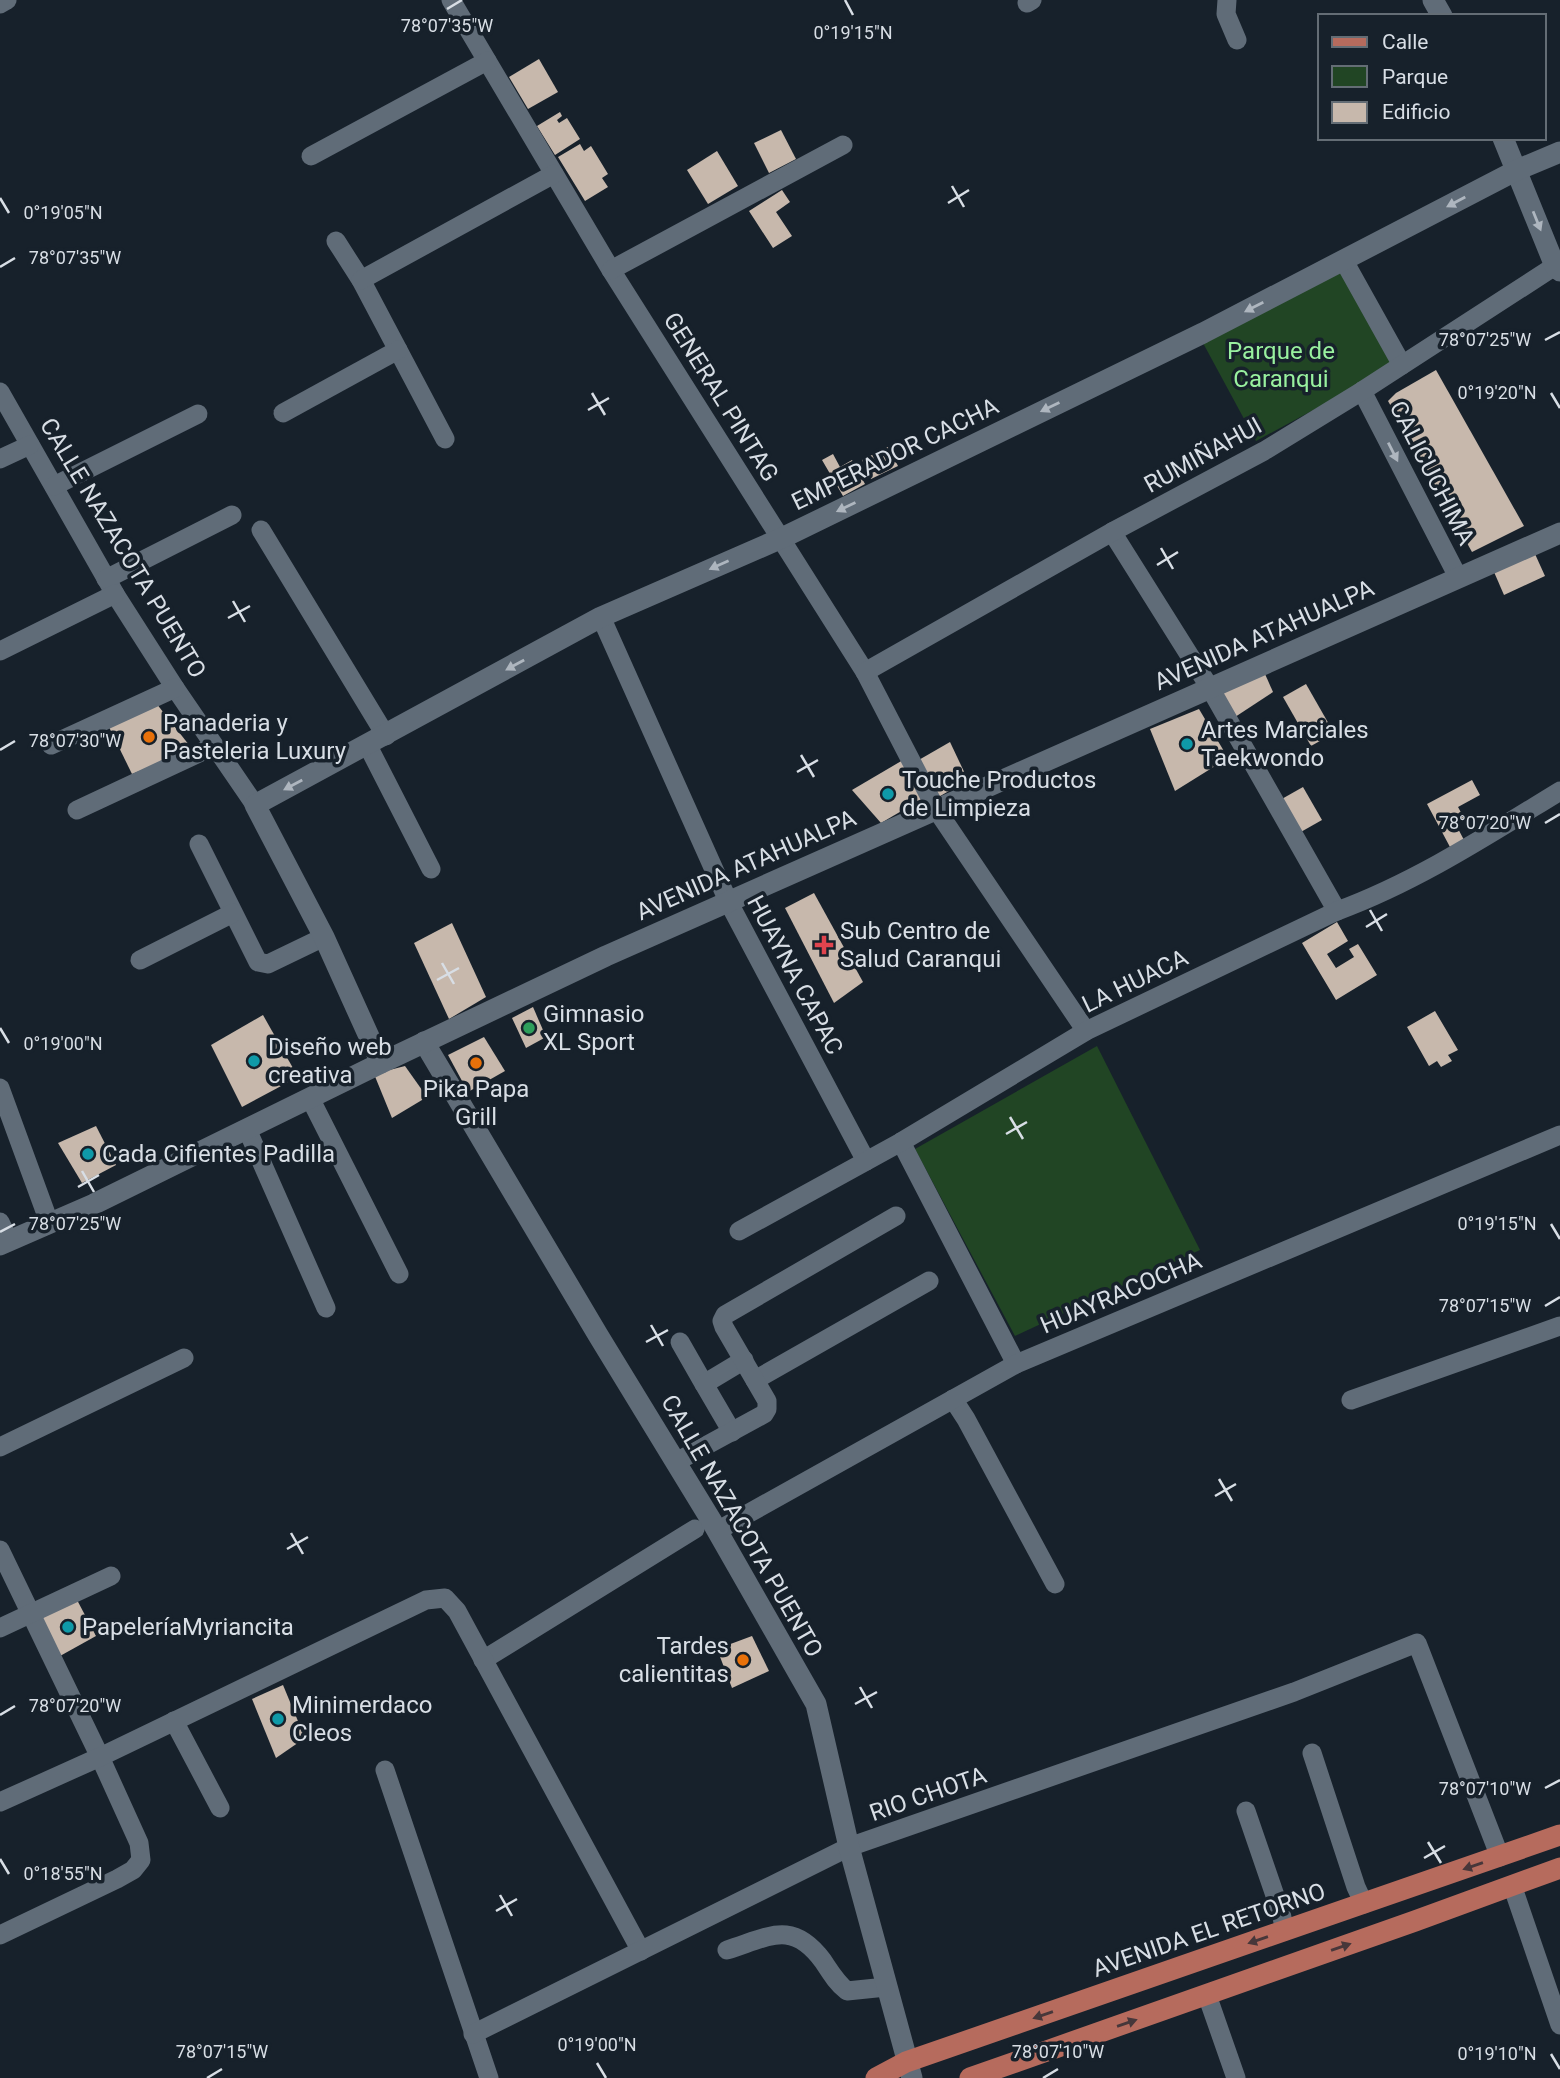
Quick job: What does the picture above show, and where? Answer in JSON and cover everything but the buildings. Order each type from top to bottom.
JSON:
[{"type":"main road","name":"AVENIDA EL RETORNO","points":[[876,2078],[909,2070],[1285,1931],[1560,1835]]},
{"type":"main road","points":[[970,2078],[1560,1868]]},
{"type":"street","points":[[0,4],[7,0]]},
{"type":"street","name":"GENERAL PINTAG","points":[[451,0],[611,271],[865,672],[936,809],[1086,1031]]},
{"type":"street","points":[[1227,0],[1226,14],[1237,40]]},
{"type":"street","points":[[312,156],[487,61]]},
{"type":"street","points":[[1504,140],[1557,268]]},
{"type":"street","points":[[611,271],[843,145]]},
{"type":"street","name":"EMPERADOR CACHA","points":[[255,805],[601,617],[782,538],[1203,333],[1517,170],[1560,152]]},
{"type":"street","points":[[360,280],[554,174]]},
{"type":"street","points":[[336,241],[360,280],[444,439]]},
{"type":"street","points":[[1344,261],[1402,365]]},
{"type":"street","name":"RUMIÑAHUI","points":[[865,672],[1112,532],[1264,451],[1557,268]]},
{"type":"street","points":[[283,412],[398,350]]},
{"type":"street","name":"CALICUCHIMA","points":[[1362,391],[1458,577]]},
{"type":"street","name":"CALLE NAZACOTA PUENTO","points":[[0,392],[111,586],[175,688],[255,805],[324,937],[381,1063]]},
{"type":"street","points":[[54,486],[198,414]]},
{"type":"street","points":[[0,459],[30,445]]},
{"type":"street","points":[[0,651],[232,515]]},
{"type":"street","points":[[261,530],[377,741],[431,869]]},
{"type":"street","points":[[1112,532],[1210,688],[1337,911]]},
{"type":"street","name":"AVENIDA ATAHUALPA","points":[[3,1236],[94,1204],[606,956],[1560,533]]},
{"type":"street","name":"HUAYNA CAPAC","points":[[601,617],[729,903],[866,1161]]},
{"type":"street","points":[[51,745],[175,688]]},
{"type":"street","points":[[77,810],[215,746]]},
{"type":"street","name":"LA HUACA","points":[[739,1231],[901,1142],[1086,1031],[1337,911],[1374,897],[1483,838],[1560,791]]},
{"type":"street","points":[[199,844],[258,962],[268,964],[324,937]]},
{"type":"street","points":[[140,960],[233,913]]},
{"type":"street","name":"CALLE NAZACOTA PUENTO","points":[[424,1042],[717,1531],[816,1704],[849,1847],[909,2070]]},
{"type":"street","points":[[0,1088],[49,1222]]},
{"type":"street","points":[[310,1098],[399,1274]]},
{"type":"street","points":[[247,1129],[326,1308]]},
{"type":"street","name":"HUAYRACOCHA","points":[[717,1531],[1016,1364],[1560,1135]]},
{"type":"street","points":[[901,1142],[1016,1364]]},
{"type":"street","points":[[676,1462],[764,1414],[768,1409],[767,1401],[724,1327],[722,1321],[725,1315],[896,1216]]},
{"type":"street","points":[[755,1380],[929,1282]]},
{"type":"street","points":[[1351,1400],[1560,1326]]},
{"type":"street","points":[[680,1342],[732,1432]]},
{"type":"street","points":[[0,1447],[184,1358]]},
{"type":"street","points":[[704,1384],[744,1360]]},
{"type":"street","points":[[953,1399],[1055,1584]]},
{"type":"street","points":[[483,1660],[695,1529]]},
{"type":"street","points":[[0,1550],[100,1757],[139,1843],[141,1860],[133,1870],[117,1879],[0,1935]]},
{"type":"street","points":[[0,1628],[111,1576]]},
{"type":"street","points":[[0,1802],[100,1757],[426,1600],[444,1598],[457,1611],[642,1951]]},
{"type":"street","name":"RIO CHOTA","points":[[473,2034],[849,1847],[1294,1692],[1417,1643],[1500,1857]]},
{"type":"street","points":[[174,1721],[220,1808]]},
{"type":"street","points":[[1312,1753],[1364,1904]]},
{"type":"street","points":[[385,1770],[489,2078]]},
{"type":"street","points":[[1246,1811],[1282,1913],[1285,1931]]},
{"type":"street","points":[[1512,1885],[1560,2025]]},
{"type":"street","points":[[727,1950],[789,1934],[806,1941],[824,1962],[836,1982],[847,1991],[886,1987]]},
{"type":"street","points":[[1207,1995],[1236,2078]]},
{"type":"green space","name":"Parque de Caranqui","points":[[1345,267],[1398,364],[1256,441],[1203,343]]},
{"type":"green space","points":[[1097,1046],[1200,1250],[1015,1336],[915,1149]]},
{"type":"place","name":"Panaderia y Pasteleria Luxury","points":[[149,737]]},
{"type":"place","name":"Artes Marciales Taekwondo","points":[[1187,744]]},
{"type":"place","name":"Touche Productos de Limpieza","points":[[888,794]]},
{"type":"place","name":"Sub Centro de Salud Caranqui","points":[[824,945]]},
{"type":"place","name":"Gimnasio XL Sport","points":[[529,1028]]},
{"type":"place","name":"Diseño web creativa","points":[[254,1061]]},
{"type":"place","name":"Pika Papa Grill","points":[[476,1063]]},
{"type":"place","name":"Cada Cifientes Padilla","points":[[88,1154]]},
{"type":"place","name":"PapeleríaMyriancita","points":[[68,1627]]},
{"type":"place","name":"Tardes calientitas","points":[[743,1660]]},
{"type":"place","name":"Minimerdaco Cleos","points":[[278,1719]]}]
